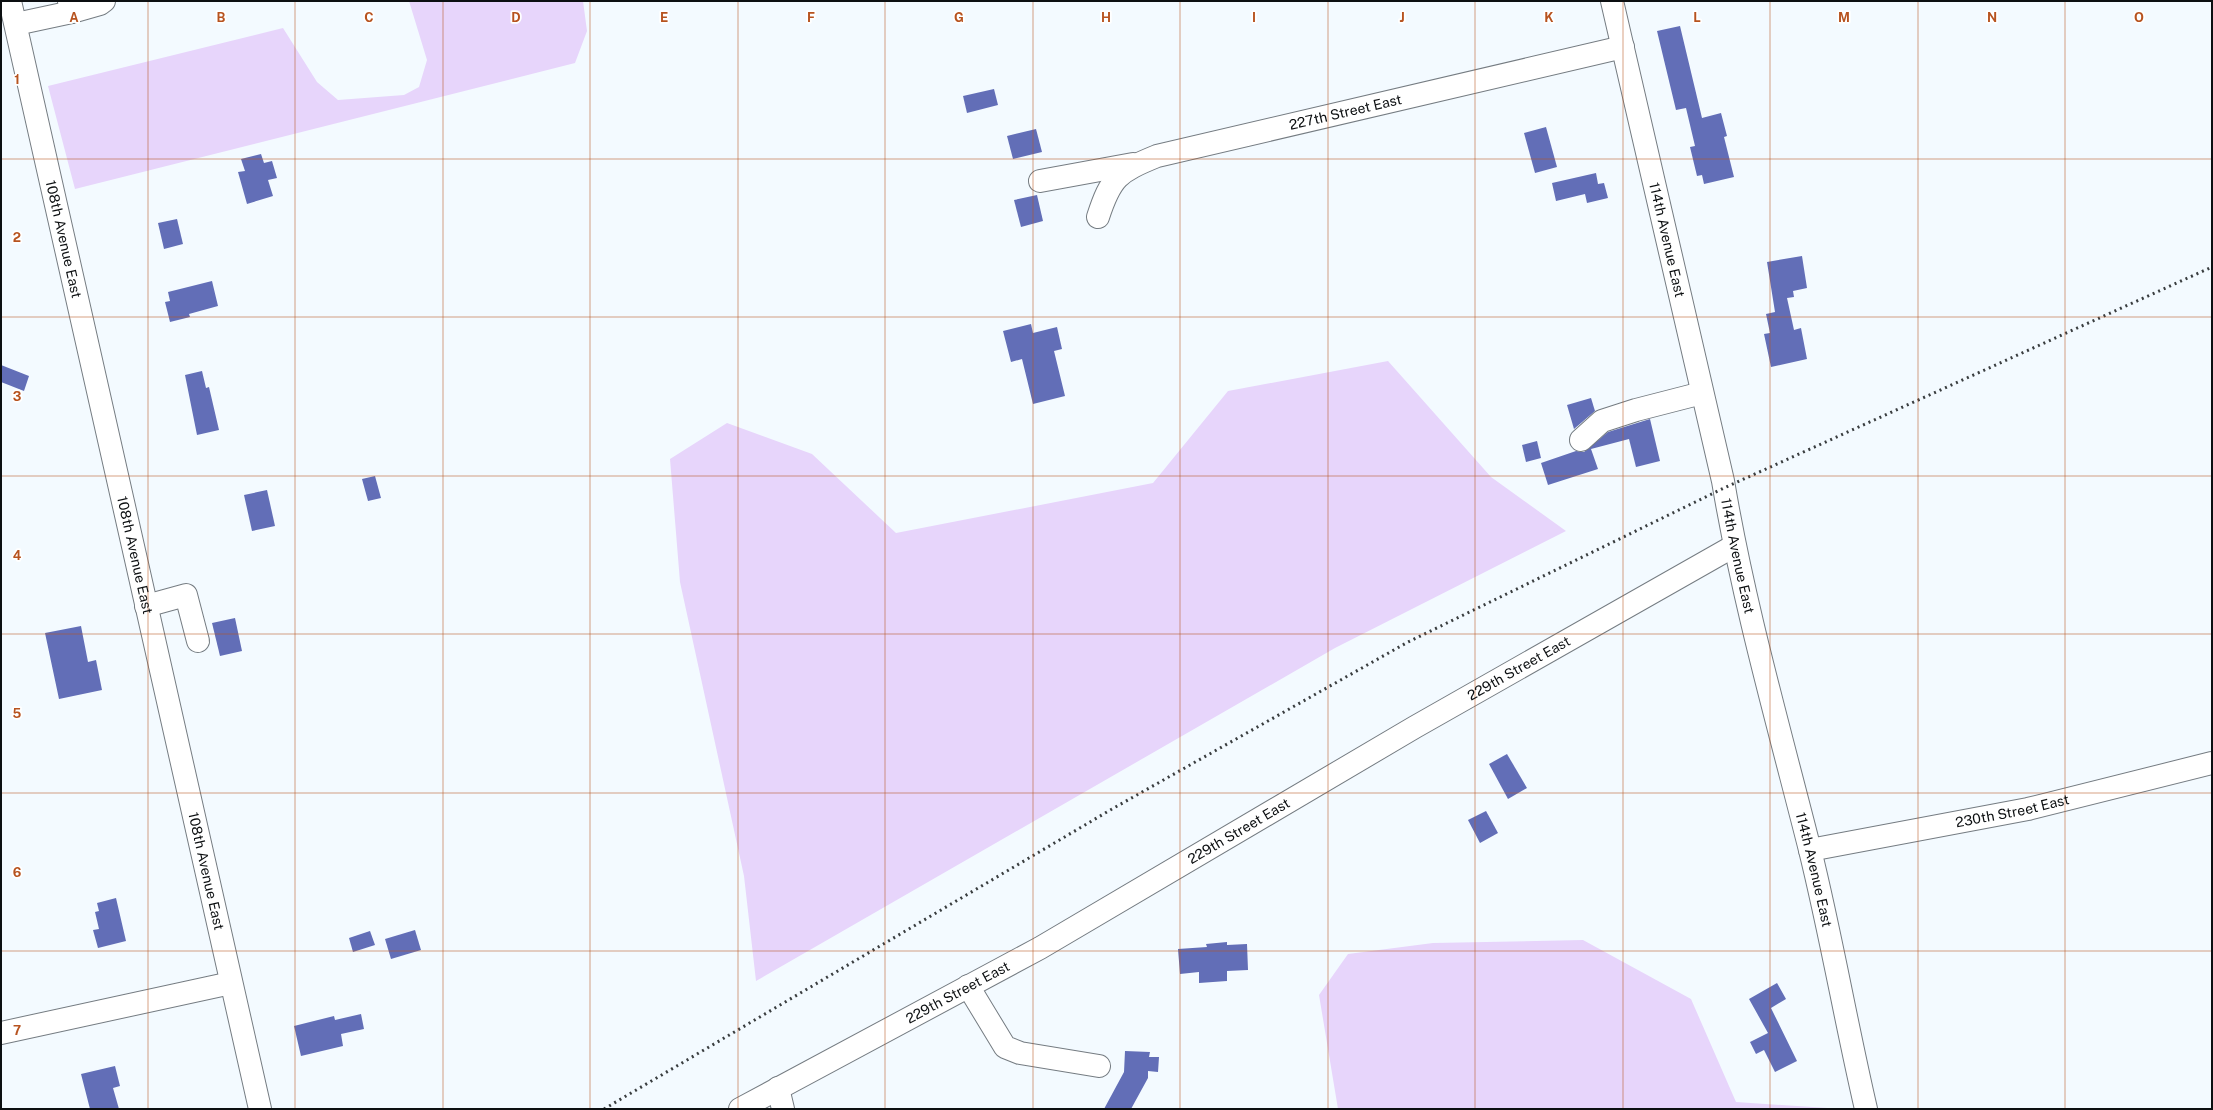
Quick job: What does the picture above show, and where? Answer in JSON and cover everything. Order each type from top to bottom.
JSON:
[{"type":"street","name":"108th Avenue East","points":[[10,1],[260,1109]]},
{"type":"street","points":[[16,24],[71,6],[100,4],[104,1]]},
{"type":"street","name":"114th Avenue East","points":[[1612,1],[1723,481],[1734,546],[1790,776],[1810,850],[1866,1109]]},
{"type":"street","name":"227th Street East","points":[[1098,217],[1104,198],[1122,172],[1140,162],[1157,156],[1623,47]]},
{"type":"street","points":[[1040,181],[1140,162]]},
{"type":"street","points":[[1581,440],[1602,421],[1636,410],[1702,393]]},
{"type":"street","name":"229th Street East","points":[[740,1109],[1040,948],[1415,727],[1734,546]]},
{"type":"street","points":[[146,606],[186,595],[198,641]]},
{"type":"street","name":"230th Street East","points":[[1810,850],[2028,809],[2212,763]]},
{"type":"street","points":[[1,1033],[231,983]]},
{"type":"street","points":[[968,986],[1005,1047],[1020,1053],[1099,1066]]},
{"type":"street","points":[[778,1088],[783,1109]]},
{"type":"shaded area","points":[[409,1],[583,1],[587,31],[575,63],[75,189],[48,86],[283,28],[317,82],[338,100],[404,95],[419,87],[427,60]]},
{"type":"shaded area","points":[[1388,361],[1491,477],[1566,531],[1335,648],[756,981],[744,876],[680,582],[670,459],[727,423],[812,454],[896,533],[1153,483],[1228,391]]},
{"type":"shaded area","points":[[1583,940],[1691,999],[1736,1102],[1843,1109],[1338,1109],[1319,995],[1348,954],[1433,943]]},
{"type":"building","points":[[1680,26],[1702,118],[1721,113],[1727,136],[1724,137],[1734,177],[1704,184],[1702,175],[1697,176],[1690,147],[1695,146],[1686,108],[1676,110],[1657,31]]},
{"type":"building","points":[[994,89],[998,105],[967,113],[963,96]]},
{"type":"building","points":[[1546,127],[1557,167],[1535,173],[1524,133]]},
{"type":"building","points":[[1036,129],[1042,152],[1013,159],[1007,136]]},
{"type":"building","points":[[261,154],[264,163],[272,161],[277,178],[268,180],[273,196],[247,204],[238,172],[245,171],[241,159]]},
{"type":"building","points":[[1596,173],[1598,184],[1604,183],[1608,198],[1587,203],[1585,194],[1556,201],[1552,183]]},
{"type":"building","points":[[1037,195],[1043,221],[1021,227],[1014,200]]},
{"type":"building","points":[[177,219],[183,244],[164,249],[158,223]]},
{"type":"building","points":[[1802,256],[1807,288],[1793,291],[1794,297],[1787,298],[1794,330],[1801,328],[1807,359],[1771,367],[1764,334],[1770,333],[1766,314],[1775,312],[1767,262]]},
{"type":"building","points":[[212,281],[218,306],[189,314],[190,317],[170,322],[165,302],[170,301],[168,292]]},
{"type":"building","points":[[1031,324],[1033,333],[1057,327],[1062,349],[1054,351],[1065,396],[1033,404],[1022,359],[1011,362],[1003,331]]},
{"type":"building","points":[[1,365],[29,376],[24,391],[1,382]]},
{"type":"building","points":[[202,371],[206,388],[209,387],[219,430],[197,435],[185,375]]},
{"type":"building","points":[[1591,398],[1595,411],[1574,429],[1567,405]]},
{"type":"building","points":[[1650,419],[1660,461],[1636,467],[1629,439],[1591,449],[1598,469],[1548,485],[1541,463],[1576,451],[1584,452],[1608,432]]},
{"type":"building","points":[[1537,441],[1541,458],[1526,462],[1522,445]]},
{"type":"building","points":[[375,476],[381,498],[368,501],[362,479]]},
{"type":"building","points":[[267,490],[275,526],[252,531],[244,495]]},
{"type":"building","points":[[235,618],[242,651],[220,656],[212,623]]},
{"type":"building","points":[[81,626],[88,662],[96,660],[102,690],[59,699],[45,633]]},
{"type":"building","points":[[1507,754],[1527,788],[1508,799],[1489,764]]},
{"type":"building","points":[[1486,811],[1498,833],[1480,843],[1468,820]]},
{"type":"building","points":[[116,898],[126,941],[98,948],[93,930],[99,929],[95,912],[99,911],[97,903]]},
{"type":"building","points":[[415,930],[421,950],[391,959],[385,939]]},
{"type":"building","points":[[370,931],[375,945],[353,952],[349,938]]},
{"type":"building","points":[[1227,942],[1227,945],[1247,944],[1248,970],[1227,971],[1227,981],[1199,983],[1199,972],[1180,974],[1178,949],[1207,947],[1206,944]]},
{"type":"building","points":[[1777,983],[1786,999],[1771,1008],[1797,1061],[1775,1072],[1764,1050],[1756,1054],[1750,1042],[1768,1033],[1749,999]]},
{"type":"building","points":[[361,1014],[364,1029],[341,1034],[343,1046],[301,1056],[294,1026],[334,1016],[335,1020]]},
{"type":"building","points":[[1125,1051],[1150,1052],[1149,1057],[1159,1057],[1158,1072],[1148,1071],[1148,1078],[1131,1109],[1104,1109],[1124,1072]]},
{"type":"building","points":[[115,1066],[120,1086],[113,1088],[119,1109],[90,1109],[81,1074]]},
{"type":"railway","points":[[604,1109],[1112,809],[1408,642],[1724,488],[2212,267]]}]
